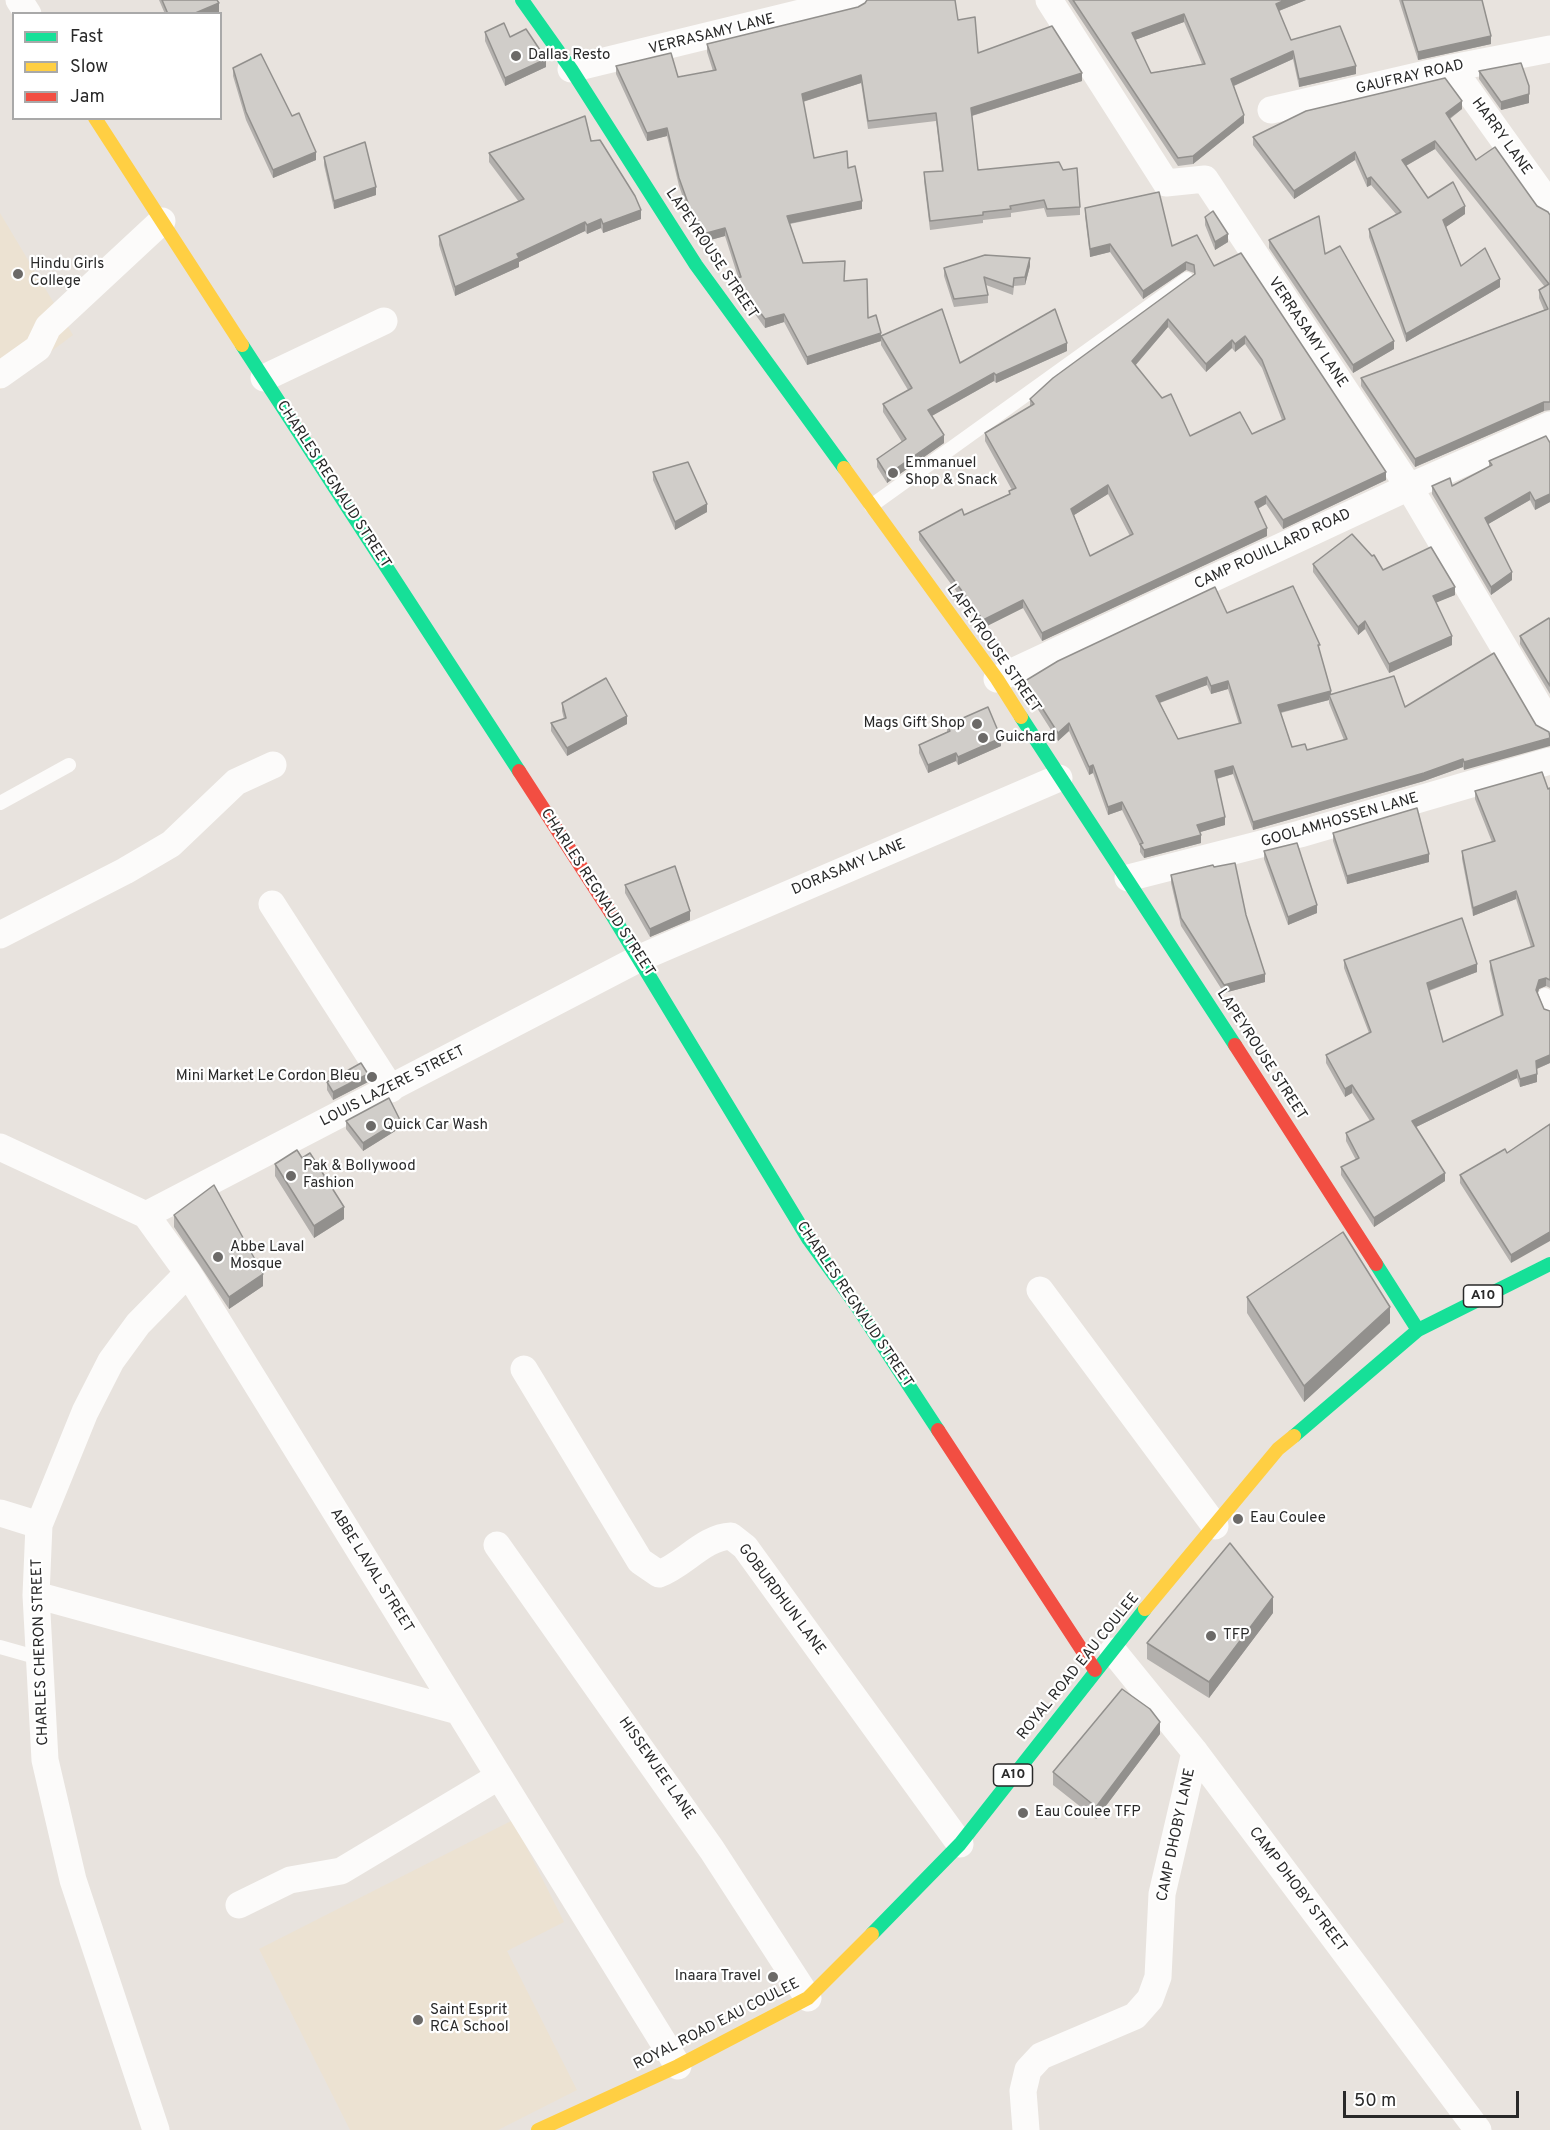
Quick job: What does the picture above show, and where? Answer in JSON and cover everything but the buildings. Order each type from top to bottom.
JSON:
[{"type":"street","name":"LAPEYROUSE STREET","points":[[522,0],[571,69],[696,265],[997,679],[1059,778],[1128,878],[1418,1330]]},
{"type":"street","name":"VERRASAMY LANE","points":[[571,69],[854,0]]},
{"type":"street","name":"VERRASAMY LANE","points":[[1049,0],[1166,183],[1205,179],[1409,487],[1550,725]]},
{"type":"street","name":"GAUFRAY ROAD","points":[[1271,110],[1452,68],[1550,50]]},
{"type":"street","name":"HARRY LANE","points":[[1452,68],[1550,205]]},
{"type":"street","name":"CHARLES REGNAUD STREET","points":[[97,120],[639,958],[809,1240],[1104,1661]]},
{"type":"street","points":[[0,375],[38,348],[48,327],[162,221]]},
{"type":"street","points":[[264,378],[384,321]]},
{"type":"street","name":"CAMP ROUILLARD ROAD","points":[[997,679],[1409,487],[1550,425]]},
{"type":"street","name":"GOOLAMHOSSEN LANE","points":[[1128,878],[1300,834],[1550,761]]},
{"type":"street","points":[[0,935],[125,871],[171,844],[236,782],[273,765]]},
{"type":"street","name":"DORASAMY LANE","points":[[639,958],[1059,778]]},
{"type":"street","points":[[272,904],[391,1089]]},
{"type":"street","name":"LOUIS LAZERE STREET","points":[[146,1215],[639,958]]},
{"type":"street","name":"ABBE LAVAL STREET","points":[[0,1147],[146,1215],[188,1273],[678,2066]]},
{"type":"street","name":"A10","points":[[1418,1330],[1550,1264]]},
{"type":"street","name":"CHARLES CHERON STREET","points":[[156,2130],[72,1880],[45,1760],[36,1595],[39,1525],[86,1412],[111,1361],[138,1324],[188,1273]]},
{"type":"street","points":[[1040,1290],[1215,1526]]},
{"type":"street","name":"ROYAL ROAD EAU COULEE","points":[[538,2130],[678,2066],[808,1998],[960,1844],[1104,1661],[1278,1449],[1418,1330]]},
{"type":"street","name":"GOBURDHUN LANE","points":[[524,1369],[640,1561],[659,1574],[675,1568],[718,1537],[731,1536],[745,1547],[960,1844]]},
{"type":"street","points":[[0,1513],[39,1525]]},
{"type":"street","name":"HISSEWJEE LANE","points":[[497,1545],[679,1802],[808,1998]]},
{"type":"street","points":[[36,1595],[458,1711]]},
{"type":"street","name":"CAMP DHOBY STREET","points":[[1104,1661],[1195,1752],[1478,2130]]},
{"type":"street","name":"CAMP DHOBY LANE","points":[[1026,2130],[1023,2091],[1028,2070],[1041,2056],[1135,2016],[1150,2000],[1158,1977],[1162,1894],[1195,1752]]},
{"type":"street","points":[[239,1905],[290,1880],[341,1871],[498,1777]]},
{"type":"lane","points":[[871,506],[1187,279]]},
{"type":"lane","points":[[0,803],[69,765]]},
{"type":"lane","points":[[1545,996],[1550,1011]]},
{"type":"lane","points":[[0,1647],[39,1658]]},
{"type":"shaded area","name":"Hindu Girls College","points":[[0,213],[73,335],[0,390]]},
{"type":"shaded area","name":"Saint Esprit RCA School","points":[[513,1820],[564,1922],[507,1951],[577,2090],[498,2130],[350,2130],[259,1949]]},
{"type":"traffic: fast","points":[[522,0],[571,69],[696,265],[844,468]]},
{"type":"traffic: fast","points":[[242,345],[519,771]]},
{"type":"traffic: fast","points":[[1021,717],[1235,1045]]},
{"type":"traffic: fast","points":[[611,913],[809,1240],[856,1305],[938,1430]]},
{"type":"traffic: fast","points":[[1376,1264],[1418,1330]]},
{"type":"traffic: fast","points":[[1294,1436],[1418,1330],[1550,1264]]},
{"type":"traffic: fast","points":[[872,1934],[960,1844],[1145,1609]]},
{"type":"traffic: slow","points":[[96,120],[242,345]]},
{"type":"traffic: slow","points":[[844,468],[997,679],[1021,717]]},
{"type":"traffic: slow","points":[[1145,1609],[1278,1449],[1294,1436]]},
{"type":"traffic: slow","points":[[538,2130],[678,2066],[808,1998],[872,1934]]},
{"type":"traffic: jam","points":[[519,771],[611,913]]},
{"type":"traffic: jam","points":[[1235,1045],[1376,1264]]},
{"type":"traffic: jam","points":[[938,1430],[1095,1670]]},
{"type":"place","name":"Dallas Resto","points":[[516,56]]},
{"type":"place","name":"Hindu Girls College","points":[[18,274]]},
{"type":"place","name":"Emmanuel Shop & Snack","points":[[893,473]]},
{"type":"place","name":"Mags Gift Shop","points":[[977,724]]},
{"type":"place","name":"Guichard","points":[[983,738]]},
{"type":"place","name":"Mini Market Le Cordon Bleu","points":[[372,1077]]},
{"type":"place","name":"Quick Car Wash","points":[[371,1126]]},
{"type":"place","name":"Pak & Bollywood Fashion","points":[[291,1176]]},
{"type":"place","name":"Abbe Laval Mosque","points":[[218,1257]]},
{"type":"place","name":"Eau Coulee","points":[[1238,1519]]},
{"type":"place","name":"TFP","points":[[1211,1636]]},
{"type":"place","name":"Eau Coulee TFP","points":[[1023,1813]]},
{"type":"place","name":"Inaara Travel","points":[[773,1977]]},
{"type":"place","name":"Saint Esprit RCA School","points":[[418,2020]]}]
